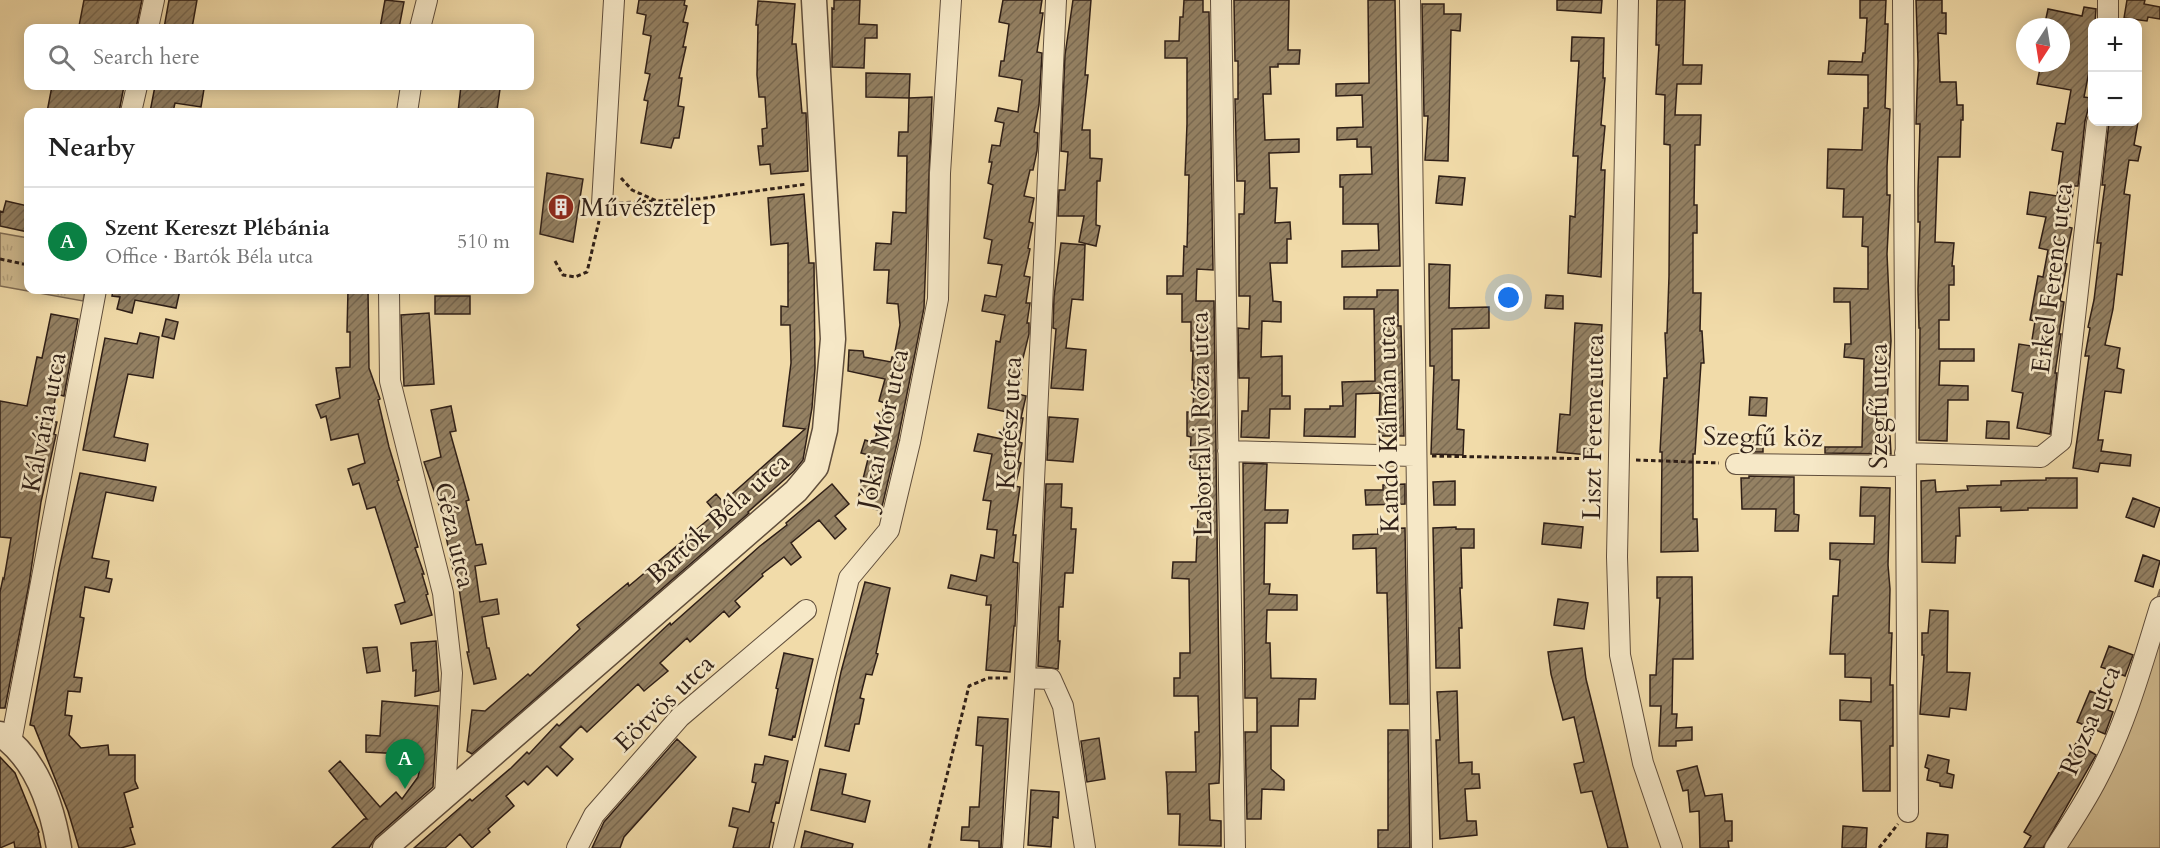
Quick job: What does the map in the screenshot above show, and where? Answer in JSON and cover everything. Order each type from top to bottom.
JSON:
[{"type":"street","points":[[149,24],[154,0]]},
{"type":"street","points":[[421,24],[427,0]]},
{"type":"street","points":[[602,204],[614,0]]},
{"type":"street","name":"Bartók Béla utca","points":[[385,848],[796,491],[816,467],[825,430],[833,339],[814,0]]},
{"type":"street","name":"Jókai Mór utca","points":[[783,848],[849,578],[889,530],[910,442],[938,299],[940,173],[951,0]]},
{"type":"street","name":"Kertész utca","points":[[1013,848],[1025,678],[1056,0]]},
{"type":"street","name":"Laborfalvi Róza utca","points":[[1221,0],[1235,848]]},
{"type":"street","name":"Kandó Kálmán utca","points":[[1410,0],[1422,848]]},
{"type":"street","name":"Liszt Ferenc utca","points":[[1628,0],[1617,557],[1620,655],[1643,763],[1672,848]]},
{"type":"street","name":"Szegfű utca","points":[[1904,0],[1908,812]]},
{"type":"street","points":[[2108,0],[2108,18]]},
{"type":"street","points":[[132,108],[135,90]]},
{"type":"street","points":[[408,108],[410,90]]},
{"type":"street","name":"Erkel Ferenc utca","points":[[2061,441],[2097,126]]},
{"type":"street","name":"Kálvária utca","points":[[6,738],[95,294]]},
{"type":"street","name":"Géza utca","points":[[389,294],[390,381],[443,593],[452,673],[446,795]]},
{"type":"street","name":"Szegfű köz","points":[[1736,464],[2041,457],[2061,441]]},
{"type":"street","points":[[1228,451],[1415,456]]},
{"type":"street","name":"Rózsa utca","points":[[2055,848],[2098,777],[2116,738],[2138,679],[2160,608]]},
{"type":"street","name":"Eötvös utca","points":[[577,848],[594,815],[680,717],[806,610]]},
{"type":"street","points":[[1025,678],[1051,679],[1064,706],[1085,848]]},
{"type":"street","points":[[6,738],[31,765],[46,798],[59,848]]},
{"type":"path","points":[[605,153],[614,171],[632,190],[657,201]]},
{"type":"path","points":[[555,261],[563,275],[575,277],[587,272],[602,204],[698,198],[823,182]]},
{"type":"path","points":[[0,259],[24,264]]},
{"type":"path","name":"Szegfű köz","points":[[1415,456],[1736,464]]},
{"type":"path","points":[[929,848],[969,686],[988,678],[1025,678]]},
{"type":"path","points":[[1879,848],[1908,812]]},
{"type":"green space","points":[[0,233],[24,237],[24,290],[0,286]]},
{"type":"green space","points":[[44,294],[84,294],[83,301]]},
{"type":"green space","points":[[2160,589],[2160,848],[2047,848],[2111,737]]},
{"type":"building","points":[[84,0],[142,0],[137,24],[79,24]]},
{"type":"building","points":[[169,0],[197,0],[193,24],[165,24]]},
{"type":"building","points":[[385,0],[404,2],[400,24],[381,24]]},
{"type":"building","points":[[639,0],[685,0],[684,5],[687,6],[683,22],[688,23],[683,47],[686,47],[679,78],[682,78],[678,106],[684,107],[679,138],[674,138],[671,148],[641,143],[648,101],[644,100],[650,74],[645,73],[651,36],[643,34],[646,15],[637,13]]},
{"type":"building","points":[[834,0],[860,0],[859,24],[877,25],[877,38],[865,38],[864,68],[832,67]]},
{"type":"building","points":[[1003,0],[1042,0],[1040,13],[1043,13],[1037,52],[1042,53],[1039,105],[1034,132],[1038,133],[1037,151],[1024,196],[1034,198],[1029,222],[1033,223],[1028,248],[1030,249],[1024,276],[1030,277],[1026,303],[1030,303],[1027,323],[1029,323],[1029,334],[1020,370],[1022,370],[1018,394],[1026,396],[1019,442],[1022,443],[1018,462],[1021,463],[1015,486],[1020,487],[1013,535],[1016,535],[1013,562],[1018,563],[1010,672],[986,670],[991,605],[986,605],[987,596],[948,588],[951,575],[976,581],[981,555],[994,558],[997,530],[987,529],[991,501],[983,500],[992,454],[974,451],[978,434],[1002,439],[1007,412],[988,408],[996,341],[1000,342],[1005,315],[982,311],[985,295],[996,297],[1002,265],[988,263],[992,240],[984,238],[993,185],[988,183],[992,162],[989,162],[992,145],[1000,146],[1004,123],[995,121],[998,108],[1018,112],[1022,80],[999,76],[1001,61],[1004,61],[1009,24],[999,22]]},
{"type":"building","points":[[1073,0],[1091,0],[1085,75],[1088,75],[1082,130],[1090,130],[1090,158],[1102,159],[1100,181],[1097,181],[1096,225],[1100,226],[1096,246],[1079,242],[1084,216],[1058,216],[1059,190],[1065,190],[1068,152],[1061,151],[1065,55]]},
{"type":"building","points":[[1184,0],[1203,0],[1203,12],[1209,12],[1213,270],[1197,269],[1196,301],[1214,301],[1220,755],[1219,783],[1209,784],[1210,820],[1221,821],[1221,846],[1179,845],[1180,814],[1168,814],[1166,772],[1196,772],[1195,732],[1199,732],[1198,696],[1174,696],[1174,678],[1180,678],[1180,653],[1190,653],[1189,579],[1172,578],[1173,562],[1196,562],[1200,465],[1190,465],[1191,437],[1187,436],[1187,412],[1193,412],[1191,322],[1182,322],[1182,294],[1167,294],[1167,276],[1183,276],[1184,246],[1187,247],[1189,175],[1185,175],[1187,58],[1165,58],[1165,41],[1179,41],[1180,17],[1183,17]]},
{"type":"building","points":[[1234,0],[1289,0],[1288,50],[1300,50],[1299,64],[1278,64],[1278,67],[1270,67],[1271,94],[1263,94],[1265,140],[1299,139],[1299,152],[1269,153],[1270,188],[1277,188],[1275,223],[1290,222],[1291,239],[1287,239],[1287,263],[1270,263],[1273,301],[1281,302],[1281,322],[1262,321],[1261,357],[1282,356],[1282,396],[1290,396],[1290,409],[1270,409],[1269,438],[1241,437],[1242,411],[1248,411],[1249,378],[1239,378],[1238,328],[1249,329],[1250,296],[1239,296],[1239,214],[1244,214],[1245,181],[1237,181],[1235,99],[1238,99],[1238,61],[1235,61]]},
{"type":"building","points":[[1368,0],[1395,0],[1400,266],[1342,267],[1342,251],[1379,250],[1378,224],[1343,224],[1343,187],[1340,187],[1340,175],[1372,174],[1371,147],[1357,147],[1357,139],[1337,140],[1337,128],[1363,127],[1362,95],[1336,96],[1336,84],[1369,83]]},
{"type":"building","points":[[1557,0],[1602,0],[1601,13],[1557,10]]},
{"type":"building","points":[[1657,0],[1685,0],[1683,65],[1702,65],[1701,84],[1677,84],[1675,115],[1701,115],[1700,145],[1695,145],[1694,205],[1697,205],[1697,233],[1693,233],[1693,293],[1701,293],[1700,331],[1702,331],[1704,363],[1701,363],[1695,454],[1693,454],[1693,519],[1697,519],[1698,551],[1661,552],[1662,452],[1660,452],[1664,378],[1667,378],[1665,333],[1667,333],[1669,276],[1670,145],[1664,144],[1665,95],[1656,94],[1659,45],[1656,45]]},
{"type":"building","points":[[1860,0],[1886,0],[1885,24],[1888,24],[1885,108],[1890,109],[1887,254],[1891,341],[1885,436],[1890,436],[1891,454],[1825,453],[1825,447],[1862,447],[1864,359],[1844,357],[1845,344],[1851,344],[1850,302],[1834,302],[1834,288],[1868,289],[1868,247],[1862,246],[1863,217],[1843,217],[1844,189],[1827,188],[1828,149],[1862,150],[1864,108],[1868,108],[1868,75],[1828,74],[1829,61],[1862,62],[1863,53],[1865,53],[1867,18],[1860,18]]},
{"type":"building","points":[[1916,0],[1942,0],[1942,13],[1946,13],[1946,34],[1938,33],[1940,82],[1956,82],[1957,105],[1963,105],[1960,157],[1938,157],[1935,242],[1954,243],[1952,266],[1954,266],[1954,285],[1949,285],[1949,320],[1939,320],[1939,349],[1974,349],[1974,361],[1940,361],[1939,385],[1968,386],[1968,400],[1948,400],[1947,441],[1919,440],[1920,124],[1916,124],[1918,62]]},
{"type":"building","points":[[2127,0],[2145,0],[2144,4],[2160,7],[2160,19],[2148,17],[2147,21],[2142,20],[2142,18],[2124,18]]},
{"type":"building","points":[[758,1],[795,4],[792,44],[796,44],[802,113],[806,113],[808,171],[771,174],[770,164],[760,165],[758,146],[763,146],[762,129],[767,128],[765,97],[759,97],[757,75]]},
{"type":"building","points":[[1422,4],[1444,4],[1444,14],[1461,14],[1460,31],[1451,30],[1448,161],[1425,160],[1428,116],[1424,116]]},
{"type":"building","points":[[2084,7],[2096,9],[2095,18],[2088,18],[2088,76],[2084,97],[2088,98],[2088,110],[2078,186],[2074,186],[2068,227],[2072,228],[2060,301],[2064,302],[2050,434],[2017,428],[2023,393],[2012,391],[2019,344],[2031,346],[2035,321],[2030,320],[2038,276],[2043,277],[2048,250],[2039,248],[2046,217],[2027,214],[2030,192],[2057,196],[2063,152],[2052,150],[2057,123],[2065,124],[2071,90],[2037,84],[2039,72],[2070,72],[2070,18],[2046,18],[2048,9],[2082,16]]},
{"type":"building","points":[[1572,37],[1604,38],[1603,78],[1605,78],[1601,125],[1605,126],[1601,170],[1605,170],[1601,277],[1568,273],[1570,216],[1575,217],[1578,156],[1573,156],[1579,61],[1571,61]]},
{"type":"building","points":[[866,73],[910,74],[909,98],[866,97]]},
{"type":"building","points":[[51,90],[123,90],[120,108],[48,108]]},
{"type":"building","points":[[154,90],[204,90],[201,107],[175,103],[174,108],[151,108]]},
{"type":"building","points":[[461,90],[500,90],[497,108],[458,108]]},
{"type":"building","points":[[932,97],[924,308],[881,511],[868,507],[874,483],[859,495],[869,455],[861,453],[865,440],[874,443],[885,403],[879,401],[885,379],[848,371],[849,350],[863,351],[864,357],[891,362],[894,357],[900,325],[898,304],[887,303],[889,270],[874,270],[876,243],[891,244],[893,212],[906,213],[907,156],[898,156],[899,132],[908,132],[909,98]]},
{"type":"building","points":[[2109,126],[2137,126],[2134,145],[2141,147],[2138,161],[2129,160],[2124,194],[2130,195],[2122,275],[2117,274],[2113,309],[2105,345],[2120,348],[2117,368],[2124,370],[2121,393],[2105,391],[2098,440],[2103,440],[2101,451],[2131,455],[2130,466],[2100,463],[2098,472],[2073,468],[2089,356],[2085,356],[2090,328],[2088,327],[2101,243],[2097,243],[2105,185],[2102,185]]},
{"type":"building","name":"Művésztelep","points":[[547,173],[583,179],[573,242],[540,234]]},
{"type":"building","points":[[1439,176],[1465,178],[1462,205],[1436,203]]},
{"type":"building","points":[[804,194],[809,263],[814,263],[815,368],[812,408],[803,460],[749,513],[472,754],[467,751],[472,710],[485,711],[528,674],[530,676],[580,629],[577,625],[628,583],[629,586],[716,513],[707,502],[716,494],[723,502],[805,429],[783,426],[791,363],[790,325],[781,325],[781,306],[788,307],[788,243],[771,245],[768,198]]},
{"type":"building","points":[[6,201],[24,205],[24,231],[0,226],[0,211],[3,212]]},
{"type":"building","points":[[1061,243],[1085,245],[1083,300],[1072,299],[1066,348],[1086,350],[1083,390],[1051,388],[1056,329],[1053,328],[1054,297]]},
{"type":"building","points":[[1429,264],[1450,265],[1449,308],[1489,307],[1489,328],[1452,329],[1452,380],[1459,380],[1457,429],[1464,430],[1463,455],[1431,454],[1434,366],[1430,366]]},
{"type":"building","points":[[1377,290],[1398,290],[1404,436],[1379,436],[1380,393],[1356,394],[1355,437],[1304,436],[1305,409],[1330,409],[1330,406],[1343,406],[1342,382],[1375,381],[1374,309],[1344,309],[1344,297],[1377,297]]},
{"type":"building","points":[[112,294],[179,294],[176,308],[135,300],[132,313],[117,309],[120,297],[112,296]]},
{"type":"building","points":[[348,294],[368,294],[369,368],[380,399],[378,400],[389,447],[399,480],[397,481],[418,547],[415,548],[424,574],[422,574],[428,594],[426,595],[432,615],[401,624],[395,605],[405,602],[375,507],[367,509],[359,483],[353,485],[348,469],[365,463],[358,434],[331,440],[326,416],[321,418],[316,405],[340,398],[336,368],[350,367],[350,332],[347,332]]},
{"type":"building","points":[[1546,295],[1563,296],[1563,309],[1545,308]]},
{"type":"building","points":[[435,296],[470,296],[470,314],[435,314]]},
{"type":"building","points":[[429,313],[434,384],[404,386],[401,315]]},
{"type":"building","points":[[51,314],[78,319],[64,396],[56,394],[51,421],[57,422],[54,434],[56,435],[41,502],[29,584],[5,708],[0,708],[0,592],[11,538],[0,537],[0,401],[27,406],[37,357],[42,358]]},
{"type":"building","points":[[166,319],[178,322],[174,339],[162,336]]},
{"type":"building","points":[[1575,323],[1602,325],[1599,372],[1603,373],[1601,399],[1595,399],[1589,455],[1557,452],[1560,414],[1570,415]]},
{"type":"building","points":[[140,333],[159,337],[153,378],[128,374],[114,437],[148,444],[145,461],[83,450],[105,338],[137,344]]},
{"type":"building","points":[[1750,397],[1767,398],[1766,416],[1749,415]]},
{"type":"building","points":[[451,406],[456,431],[450,432],[469,500],[466,501],[476,545],[482,544],[486,564],[475,566],[480,602],[497,599],[499,614],[482,617],[487,648],[489,648],[496,679],[474,684],[467,652],[469,652],[456,569],[453,570],[440,508],[424,462],[441,457],[431,410]]},
{"type":"building","points":[[1049,417],[1078,419],[1073,462],[1047,460]]},
{"type":"building","points":[[1987,421],[2009,422],[2009,439],[1986,438]]},
{"type":"building","points":[[1750,438],[1763,439],[1763,452],[1750,452]]},
{"type":"building","points":[[1243,463],[1267,464],[1265,510],[1288,510],[1287,523],[1265,523],[1264,584],[1270,584],[1269,594],[1297,595],[1297,610],[1267,610],[1266,643],[1270,643],[1271,678],[1316,679],[1315,699],[1299,699],[1298,726],[1271,726],[1271,769],[1284,780],[1284,790],[1262,789],[1261,819],[1247,819],[1245,732],[1257,732],[1257,698],[1245,698]]},
{"type":"building","points":[[80,473],[156,487],[153,501],[106,492],[92,558],[109,561],[106,578],[112,579],[109,592],[85,587],[80,617],[84,618],[74,677],[82,678],[80,692],[68,691],[65,715],[72,716],[69,735],[81,748],[108,745],[109,755],[135,755],[135,781],[138,788],[124,793],[135,844],[121,848],[79,848],[68,811],[34,726],[30,725],[59,569]]},
{"type":"building","points":[[1749,476],[1794,477],[1794,514],[1799,515],[1798,531],[1775,531],[1776,509],[1742,509],[1741,478],[1749,478]]},
{"type":"building","points":[[2046,478],[2077,478],[2077,508],[2028,508],[2028,510],[2001,511],[2001,507],[1959,508],[1960,536],[1956,536],[1955,563],[1922,562],[1921,481],[1935,480],[1936,492],[1968,490],[1967,486],[2001,485],[2001,481],[2046,480]]},
{"type":"building","points":[[1455,481],[1455,505],[1434,505],[1433,482]]},
{"type":"building","points":[[832,484],[849,504],[835,516],[846,529],[835,539],[819,520],[791,543],[801,557],[791,565],[784,557],[762,574],[763,576],[735,601],[740,607],[729,617],[724,611],[690,642],[687,638],[660,663],[668,671],[644,691],[638,684],[587,732],[581,726],[560,747],[573,759],[557,776],[547,766],[528,785],[524,781],[506,796],[514,806],[488,829],[490,832],[472,848],[460,834],[445,848],[414,848],[470,799],[472,801],[511,768],[527,752],[529,754],[557,724],[559,726],[670,623],[671,625]]},
{"type":"building","points":[[1046,484],[1062,484],[1061,507],[1072,508],[1071,529],[1076,529],[1073,573],[1065,573],[1063,607],[1059,607],[1058,669],[1038,666]]},
{"type":"building","points":[[1405,484],[1405,504],[1366,505],[1365,490],[1383,490],[1383,485]]},
{"type":"building","points":[[1861,487],[1890,488],[1888,565],[1889,633],[1892,633],[1890,685],[1893,685],[1893,746],[1890,746],[1890,791],[1863,791],[1861,721],[1840,720],[1840,700],[1871,702],[1871,678],[1845,677],[1845,654],[1830,654],[1833,596],[1838,596],[1840,560],[1830,559],[1830,543],[1874,544],[1875,516],[1860,516]]},
{"type":"building","points":[[2133,498],[2160,508],[2154,527],[2126,517]]},
{"type":"building","points":[[1544,523],[1583,527],[1581,548],[1542,544]]},
{"type":"building","points":[[1456,527],[1456,529],[1474,529],[1474,548],[1461,548],[1460,668],[1436,668],[1433,528]]},
{"type":"building","points":[[1405,528],[1408,704],[1390,704],[1387,593],[1377,593],[1376,548],[1353,549],[1353,535],[1378,534],[1378,529]]},
{"type":"building","points":[[2143,555],[2160,561],[2153,587],[2135,581]]},
{"type":"building","points":[[1657,577],[1692,577],[1693,659],[1673,659],[1672,714],[1677,714],[1676,728],[1692,727],[1692,740],[1676,741],[1676,746],[1659,746],[1661,706],[1650,706],[1650,675],[1656,675],[1660,598],[1657,598]]},
{"type":"building","points":[[865,582],[890,588],[876,653],[878,654],[872,675],[866,674],[860,698],[864,699],[859,724],[855,724],[849,751],[825,746],[841,672]]},
{"type":"building","points":[[1558,599],[1588,603],[1584,629],[1554,625]]},
{"type":"building","points":[[1930,610],[1948,611],[1947,672],[1970,673],[1966,710],[1950,708],[1949,717],[1920,714],[1924,655],[1922,655],[1922,633],[1928,633]]},
{"type":"building","points":[[436,641],[439,691],[415,696],[416,670],[413,671],[411,643]]},
{"type":"building","points":[[2109,646],[2133,655],[2125,676],[2101,667]]},
{"type":"building","points":[[377,647],[380,671],[367,673],[363,648]]},
{"type":"building","points":[[1582,648],[1586,679],[1628,848],[1608,848],[1592,791],[1581,793],[1574,764],[1584,762],[1574,717],[1563,720],[1551,674],[1548,652]]},
{"type":"building","points":[[784,653],[813,659],[795,737],[793,736],[792,740],[769,735]]},
{"type":"building","points":[[1457,691],[1459,763],[1472,762],[1472,774],[1479,774],[1480,788],[1465,789],[1467,821],[1476,821],[1477,835],[1440,839],[1436,740],[1440,740],[1437,692]]},
{"type":"building","points":[[2090,691],[2112,700],[2108,710],[2113,712],[2105,734],[2077,722]]},
{"type":"building","points":[[382,701],[438,706],[433,787],[376,837],[369,848],[332,848],[364,819],[367,819],[329,771],[340,761],[380,807],[396,792],[402,799],[418,777],[423,755],[366,752],[366,735],[380,736]]},
{"type":"building","points":[[978,717],[1008,719],[1001,848],[979,848],[979,841],[961,840],[962,827],[969,827],[970,807],[979,807],[983,746],[976,745]]},
{"type":"building","points":[[1388,730],[1408,730],[1410,848],[1378,848],[1378,830],[1388,830]]},
{"type":"building","points":[[1099,738],[1105,779],[1087,782],[1081,741]]},
{"type":"building","points":[[677,739],[696,757],[624,837],[620,848],[592,848],[604,822]]},
{"type":"building","points":[[2076,743],[2096,755],[2043,848],[2024,848],[2031,836],[2024,832]]},
{"type":"building","points":[[1928,755],[1949,760],[1947,773],[1954,775],[1952,788],[1927,780],[1929,769],[1925,767]]},
{"type":"building","points":[[765,756],[788,761],[779,803],[776,802],[771,822],[774,823],[769,848],[733,848],[738,828],[729,826],[733,808],[749,812],[756,783],[752,782],[755,764],[763,765]]},
{"type":"building","points":[[0,757],[15,773],[39,832],[41,848],[15,848],[14,842],[0,848]]},
{"type":"building","points":[[1697,766],[1705,796],[1722,794],[1725,821],[1732,821],[1732,841],[1728,841],[1729,848],[1700,848],[1699,811],[1690,812],[1688,790],[1683,791],[1677,771]]},
{"type":"building","points":[[820,769],[846,774],[842,794],[870,801],[865,822],[811,810]]},
{"type":"building","points":[[1031,790],[1059,792],[1058,818],[1053,817],[1051,847],[1028,845]]},
{"type":"building","points":[[1843,826],[1867,828],[1866,848],[1842,848]]},
{"type":"building","points":[[805,831],[853,844],[852,848],[801,848]]},
{"type":"building","points":[[1927,833],[1948,835],[1947,848],[1926,848]]},
{"type":"place","name":"Művésztelep","points":[[561,207]]},
{"type":"place","name":"Szent Kereszt Plébánia","points":[[405,789]]}]
